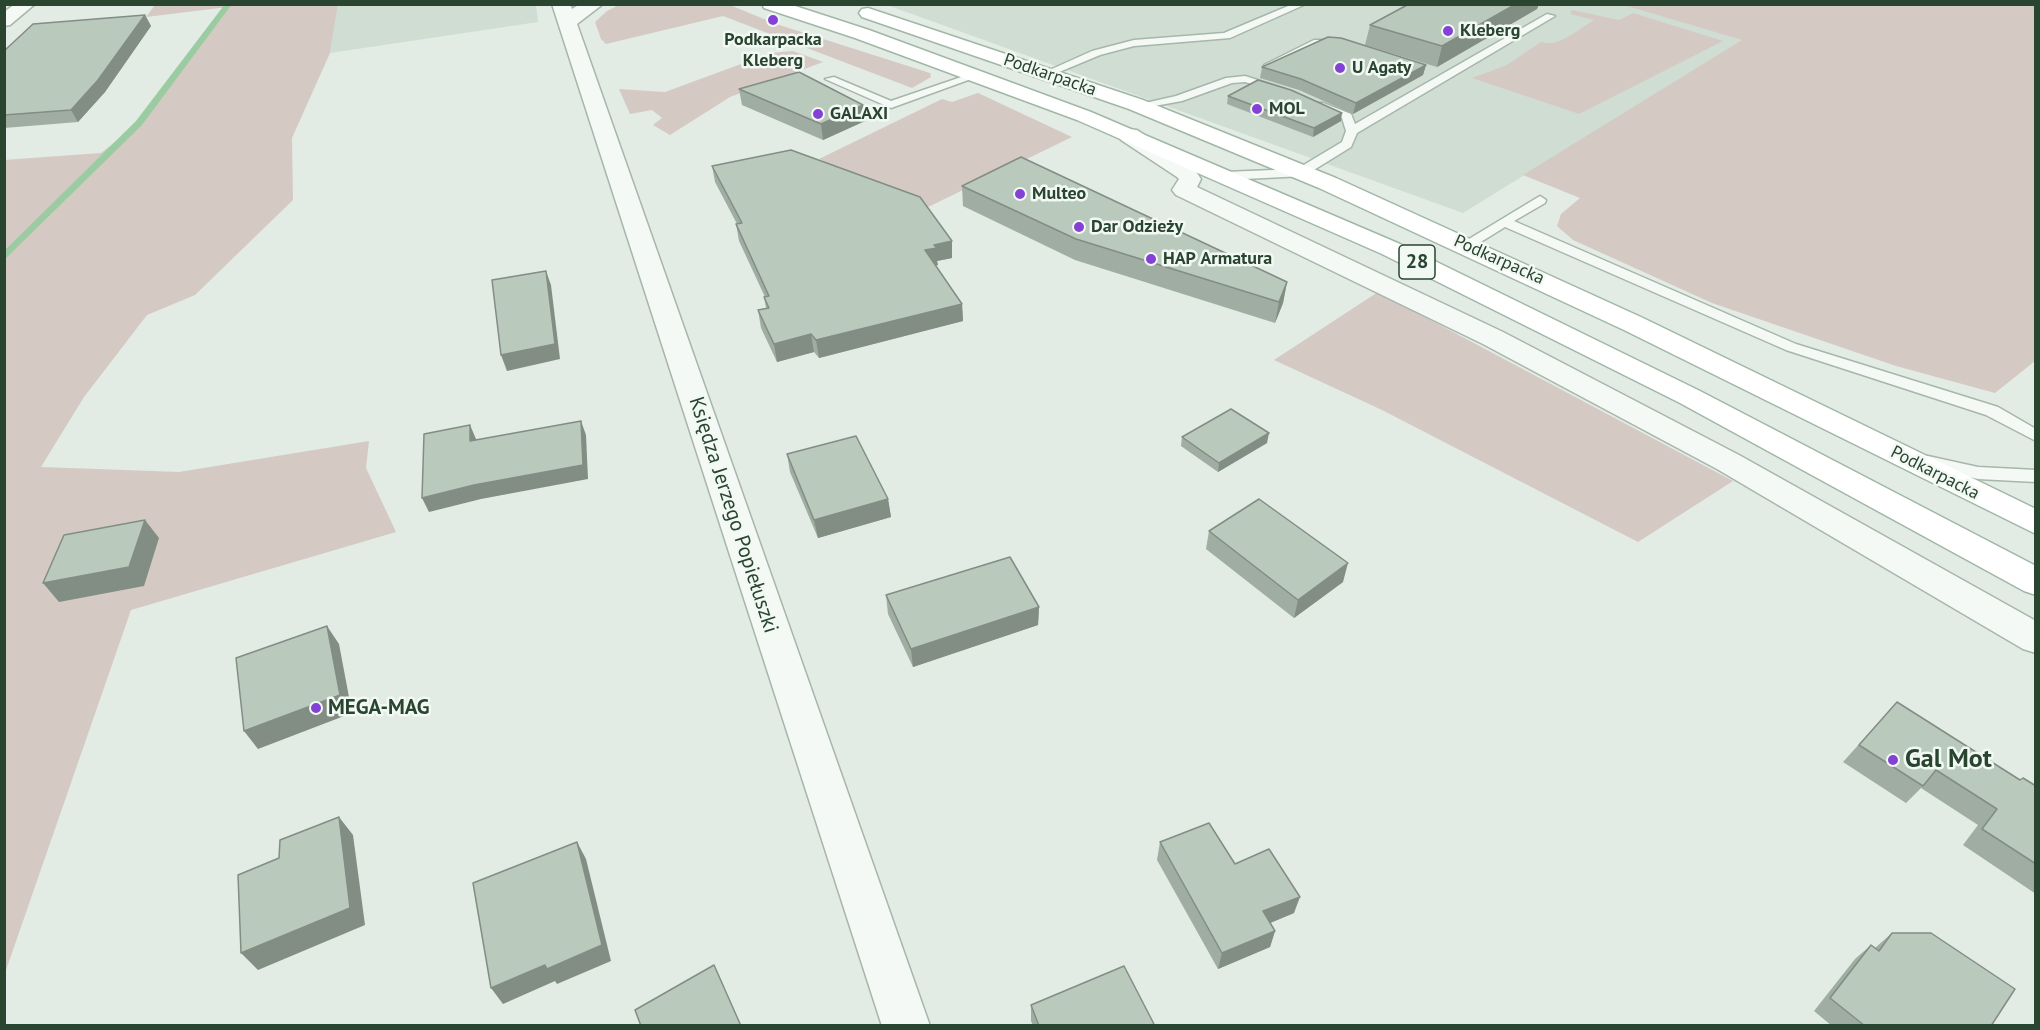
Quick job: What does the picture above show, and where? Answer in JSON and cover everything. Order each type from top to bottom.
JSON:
[{"type":"main road","name":"Podkarpacka","points":[[770,4],[977,75],[1129,135],[1391,249],[1690,397],[2036,582]]},
{"type":"main road","name":"Podkarpacka","points":[[851,8],[1048,73],[1223,139],[1466,245],[1670,341],[2036,523]]},
{"type":"street","points":[[4,21],[27,4]]},
{"type":"street","points":[[564,14],[580,11],[595,4]]},
{"type":"street","name":"Księdza Jerzego Popiełuszki","points":[[564,14],[906,1026]]},
{"type":"street","name":"Podkarpacka","points":[[1129,135],[1185,172],[1190,179],[1184,190],[1212,203]]},
{"type":"street","name":"Podkarpacka","points":[[1212,203],[1209,197],[1219,189],[1255,189]]},
{"type":"street","points":[[1212,203],[1482,332],[1728,462],[2036,639]]},
{"type":"lane","points":[[1048,73],[1095,54],[1134,43],[1226,36],[1302,4]]},
{"type":"lane","points":[[1225,176],[1300,173],[1347,144],[1352,130],[1441,75],[1550,16]]},
{"type":"lane","points":[[1138,106],[1178,99],[1230,80],[1245,78],[1318,42],[1340,43]]},
{"type":"lane","points":[[830,79],[891,105],[977,75]]},
{"type":"lane","points":[[1245,78],[1347,116],[1352,130]]},
{"type":"lane","points":[[1466,245],[1540,200]]},
{"type":"lane","points":[[1505,222],[1791,347],[1992,411],[2036,436]]},
{"type":"lane","points":[[1889,450],[1933,464],[1978,474],[2036,476]]},
{"type":"shaded area","points":[[621,4],[730,5],[776,24],[930,73],[931,77],[912,88],[723,16],[606,44],[601,39],[595,22],[607,11]]},
{"type":"shaded area","points":[[1624,4],[1743,40],[1463,213],[887,5]]},
{"type":"shaded area","points":[[155,5],[338,5],[330,53],[292,138],[293,200],[195,295],[147,315],[84,397],[41,467],[179,472],[369,441],[366,468],[396,532],[131,610],[5,973],[4,160],[101,153],[139,123],[228,7],[146,17]]},
{"type":"shaded area","points":[[338,5],[536,5],[538,22],[330,53]]},
{"type":"shaded area","points":[[1624,5],[2035,5],[2035,361],[1995,393],[1896,366],[1712,303],[1573,240],[1557,226],[1561,214],[1580,198],[1523,175],[1742,40]]},
{"type":"shaded area","points":[[1572,10],[1619,20],[1633,13],[1723,41],[1579,114],[1472,78],[1507,65],[1541,42],[1561,40],[1594,20],[1570,14]]},
{"type":"shaded area","points":[[793,51],[823,62],[730,97],[670,135],[653,125],[662,118],[652,110],[630,114],[619,89],[665,92],[771,53]]},
{"type":"shaded area","points":[[978,93],[1072,137],[924,209],[819,159],[942,99],[952,102]]},
{"type":"shaded area","points":[[1378,292],[1733,481],[1638,542],[1382,410],[1274,360]]},
{"type":"building","points":[[1409,4],[1516,4],[1442,46],[1370,25]]},
{"type":"building","points":[[145,15],[98,80],[71,110],[4,115],[4,51],[33,24]]},
{"type":"building","points":[[1328,37],[1341,38],[1426,65],[1356,103],[1301,79],[1262,67]]},
{"type":"building","points":[[799,72],[863,105],[821,124],[739,89]]},
{"type":"building","points":[[1258,80],[1291,90],[1342,113],[1314,128],[1228,96]]},
{"type":"building","points":[[791,150],[920,197],[952,241],[934,245],[937,248],[925,250],[962,304],[816,340],[811,334],[774,344],[758,310],[769,308],[764,297],[769,296],[736,224],[742,223],[712,166]]},
{"type":"building","points":[[1021,157],[1287,282],[1279,302],[1076,239],[962,186]]},
{"type":"building","points":[[546,271],[555,344],[501,355],[492,280]]},
{"type":"building","points":[[1231,409],[1269,433],[1219,463],[1182,437]]},
{"type":"building","points":[[581,421],[583,465],[474,485],[422,498],[424,434],[470,425],[470,441]]},
{"type":"building","points":[[856,436],[888,499],[814,520],[787,454]]},
{"type":"building","points":[[1259,499],[1348,563],[1298,600],[1209,531]]},
{"type":"building","points":[[145,520],[129,567],[43,583],[64,535]]},
{"type":"building","points":[[1010,557],[1039,607],[911,649],[886,595]]},
{"type":"building","points":[[327,626],[340,695],[244,731],[236,658]]},
{"type":"building","points":[[1897,702],[2020,780],[2023,778],[2036,786],[2036,864],[1982,829],[1997,809],[1936,770],[1923,786],[1859,745]]},
{"type":"building","points":[[339,817],[350,908],[241,953],[238,875],[279,858],[280,840]]},
{"type":"building","points":[[1209,823],[1235,864],[1269,849],[1300,897],[1263,911],[1275,931],[1222,953],[1160,842]]},
{"type":"building","points":[[577,842],[602,945],[547,969],[545,965],[491,988],[473,883]]},
{"type":"building","points":[[1892,933],[1931,933],[2015,989],[1991,1026],[1865,1026],[1830,998],[1871,945],[1879,951]]},
{"type":"building","points":[[714,965],[741,1026],[641,1026],[635,1010]]},
{"type":"building","points":[[1124,966],[1155,1026],[1039,1026],[1031,1005]]},
{"type":"waterway","points":[[4,257],[139,123],[229,4]]},
{"type":"place","name":"Podkarpacka Kleberg","points":[[773,20]]},
{"type":"place","name":"Kleberg","points":[[1448,31]]},
{"type":"place","name":"U Agaty","points":[[1340,68]]},
{"type":"place","name":"MOL","points":[[1257,109]]},
{"type":"place","name":"GALAXI","points":[[818,114]]},
{"type":"place","name":"Multeo","points":[[1020,194]]},
{"type":"place","name":"Dar Odzieży","points":[[1079,227]]},
{"type":"place","name":"HAP Armatura","points":[[1151,259]]},
{"type":"place","name":"MEGA-MAG","points":[[316,708]]},
{"type":"place","name":"Gal Mot","points":[[1893,760]]}]
